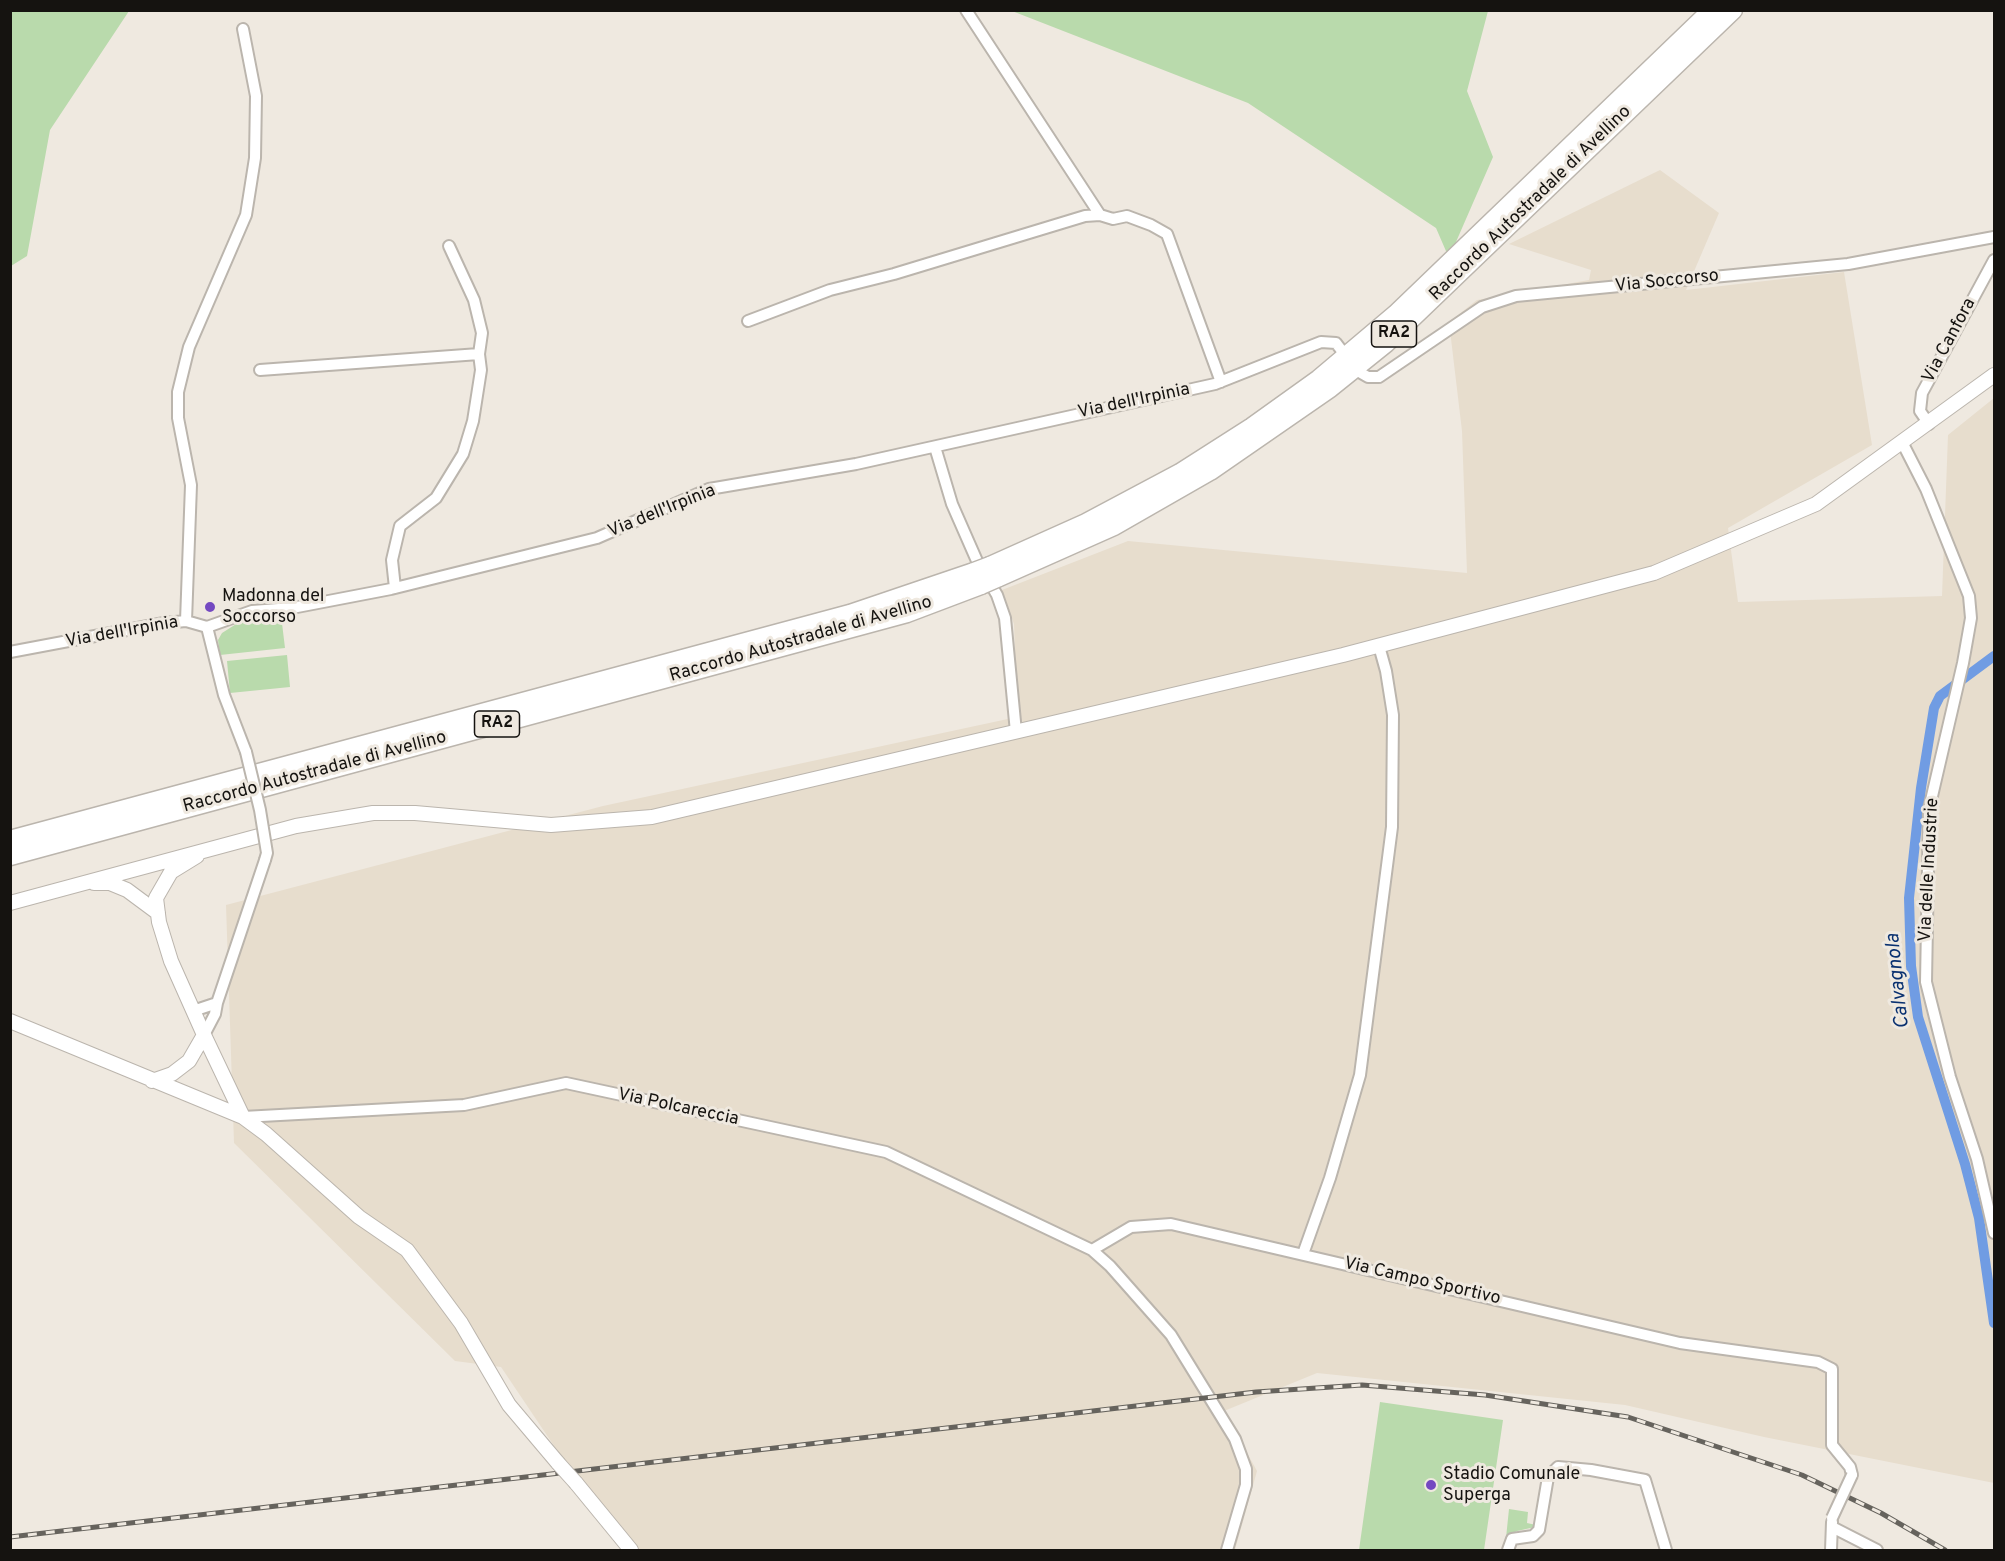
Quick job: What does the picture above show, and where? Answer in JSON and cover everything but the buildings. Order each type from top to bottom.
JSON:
[{"type":"highway","name":"Raccordo Autostradale di Avellino","points":[[10,856],[907,613],[985,575],[1165,481],[1243,433],[1312,384],[1396,314],[1712,10]]},
{"type":"highway","name":"Raccordo Autostradale di Avellino","points":[[10,840],[850,614],[985,575],[1114,526],[1210,471],[1330,388],[1386,343],[1733,10]]},
{"type":"street","points":[[966,10],[1100,215]]},
{"type":"street","points":[[186,621],[191,485],[178,418],[178,392],[189,347],[246,215],[255,158],[256,96],[243,29]]},
{"type":"street","points":[[748,321],[830,290],[1085,216],[1100,215],[1113,219],[1127,216],[1167,234],[1221,382]]},
{"type":"street","name":"Via Soccorso","points":[[1361,373],[1368,377],[1379,376],[1482,307],[1516,296],[1848,264],[1995,237]]},
{"type":"street","points":[[395,588],[392,560],[400,526],[436,498],[463,454],[473,421],[481,370],[479,354],[482,333],[474,300],[449,246]]},
{"type":"street","name":"Via Canfora","points":[[1929,424],[1920,411],[1922,393],[1995,260]]},
{"type":"street","name":"Via dell'Irpinia","points":[[10,652],[186,621],[207,627],[252,611],[292,608],[395,588],[597,538],[709,489],[856,464],[1221,382],[1321,342],[1336,343],[1342,351]]},
{"type":"street","points":[[260,370],[479,354]]},
{"type":"street","points":[[10,903],[296,826],[373,813],[415,813],[551,825],[652,817],[1379,646],[1654,573],[1815,504],[1903,444],[1995,375]]},
{"type":"street","name":"Via delle Industrie","points":[[1903,444],[1926,489],[1969,596],[1971,618],[1963,663],[1929,809],[1926,982],[1950,1077],[1977,1159],[1995,1233]]},
{"type":"street","points":[[935,447],[952,504],[977,561],[997,595],[1005,618],[1016,732]]},
{"type":"street","points":[[152,1081],[172,1074],[189,1061],[215,1014],[267,853],[260,810],[246,752],[224,695],[207,627]]},
{"type":"street","points":[[1303,1254],[1330,1178],[1360,1076],[1390,838],[1393,714],[1379,646]]},
{"type":"street","points":[[207,850],[171,872],[156,898],[158,913],[171,961],[243,1117]]},
{"type":"street","points":[[82,882],[110,883],[127,890],[158,913]]},
{"type":"street","points":[[193,1011],[217,1003]]},
{"type":"street","points":[[10,1020],[243,1117],[266,1134],[359,1217],[406,1250],[461,1323],[509,1405],[631,1551]]},
{"type":"street","name":"Via Polcareccia","points":[[243,1117],[464,1105],[566,1083],[886,1152],[1092,1250]]},
{"type":"street","name":"Via Campo Sportivo","points":[[1092,1250],[1131,1227],[1171,1224],[1680,1342],[1827,1365],[1832,1369],[1834,1375],[1831,1405],[1832,1445],[1850,1467],[1852,1475],[1832,1522]]},
{"type":"street","points":[[1092,1250],[1110,1266],[1171,1335],[1187,1358],[1208,1399],[1235,1439],[1246,1469],[1246,1485],[1227,1551]]},
{"type":"street","points":[[1508,1551],[1512,1539],[1533,1536],[1539,1530],[1548,1477],[1558,1467],[1591,1470],[1645,1480],[1666,1551]]},
{"type":"street","points":[[1831,1551],[1832,1522]]},
{"type":"street","points":[[1832,1522],[1877,1551]]},
{"type":"shaded area","points":[[1660,170],[1719,213],[1686,290],[1844,272],[1872,445],[1728,528],[1738,602],[1942,596],[1948,435],[1994,398],[1994,1483],[1764,1437],[1625,1405],[1317,1373],[1224,1411],[1257,1471],[1235,1550],[624,1550],[501,1367],[455,1361],[234,1143],[226,905],[603,806],[1017,717],[1014,624],[1002,590],[1128,541],[1467,573],[1462,431],[1449,322],[1477,300],[1589,280],[1591,270],[1509,244]]},
{"type":"green space","points":[[11,10],[129,11],[50,130],[27,256],[11,266]]},
{"type":"green space","points":[[1012,11],[1488,11],[1467,91],[1493,157],[1449,258],[1436,228],[1248,103]]},
{"type":"green space","points":[[281,615],[285,648],[220,655],[218,640],[222,633],[248,617]]},
{"type":"green space","points":[[287,655],[290,687],[230,693],[227,661]]},
{"type":"green space","name":"Stadio Comunale Superga","points":[[1380,1402],[1503,1420],[1484,1550],[1359,1550]]},
{"type":"green space","points":[[1509,1509],[1528,1512],[1527,1523],[1536,1525],[1535,1527],[1517,1531],[1506,1538]]},
{"type":"waterway","name":"Calvagnola","points":[[1994,656],[1940,696],[1934,708],[1921,788],[1909,898],[1911,966],[1918,1017],[1965,1164],[1979,1218],[1994,1323]]},
{"type":"railway","points":[[10,1537],[1256,1392],[1362,1385],[1485,1395],[1628,1417],[1802,1475],[1881,1513],[1945,1550]]},
{"type":"place","name":"Madonna del Soccorso","points":[[210,607]]},
{"type":"place","name":"Stadio Comunale Superga","points":[[1431,1485]]}]
